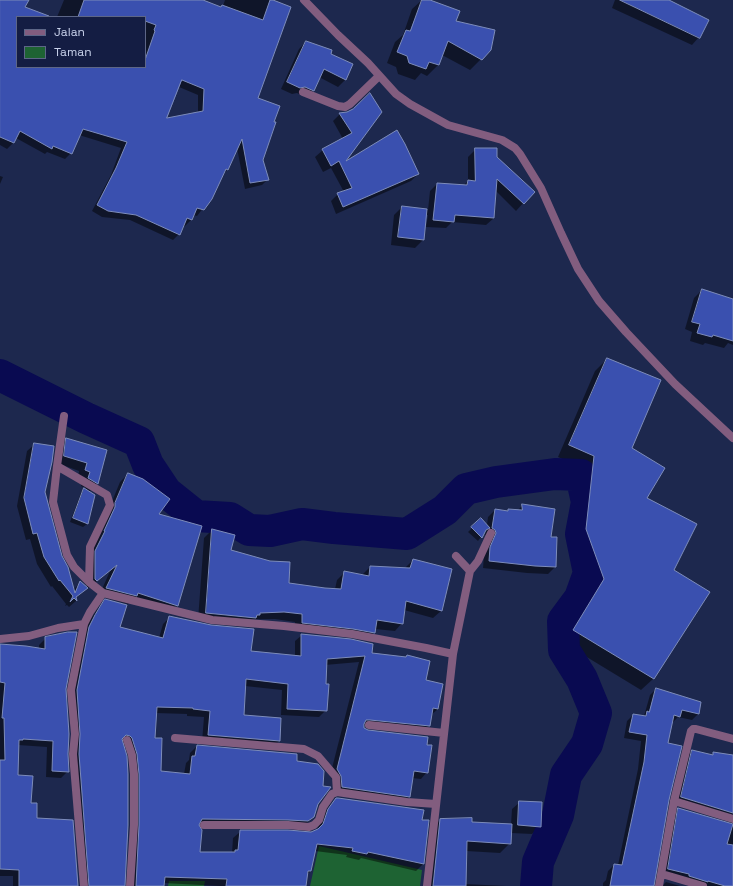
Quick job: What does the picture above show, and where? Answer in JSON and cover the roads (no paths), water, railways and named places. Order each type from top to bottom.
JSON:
[{"type":"street","points":[[304,0],[396,94],[410,104],[448,125],[502,140],[520,154],[541,188],[578,270],[599,301],[675,384],[733,438]]},
{"type":"street","points":[[303,92],[338,106],[345,106],[350,104],[379,76]]},
{"type":"street","points":[[64,416],[53,502],[67,555],[74,567],[103,593],[212,620],[352,634],[453,654]]},
{"type":"street","points":[[57,466],[107,496],[110,502],[110,505],[90,547],[89,582]]},
{"type":"street","points":[[427,886],[453,654],[470,570],[478,560],[491,533]]},
{"type":"street","points":[[456,556],[470,570]]},
{"type":"street","points":[[84,886],[74,754],[75,734],[71,690],[84,624],[103,593]]},
{"type":"street","points":[[0,639],[29,636],[58,628],[84,624]]},
{"type":"street","points":[[369,725],[444,733]]},
{"type":"street","points":[[659,886],[674,801],[691,731],[696,729],[733,739]]},
{"type":"street","points":[[175,738],[304,749],[318,756],[336,777],[338,792]]},
{"type":"street","points":[[127,740],[132,755],[134,774],[134,825],[130,886]]},
{"type":"street","points":[[204,826],[288,825],[309,827],[314,825],[318,820],[323,807],[332,794],[338,792],[407,802],[436,804]]},
{"type":"street","points":[[674,801],[733,818]]},
{"type":"street","points":[[662,874],[703,886]]},
{"type":"waterway","points":[[0,375],[86,418],[139,442],[148,465],[166,492],[196,516],[230,518],[249,530],[270,531],[302,524],[407,534],[445,510],[466,489],[496,482],[555,474],[581,475],[587,502],[581,534],[589,573],[580,598],[563,621],[564,650],[582,679],[596,713],[587,744],[566,775],[558,815],[538,862],[536,886]]}]
